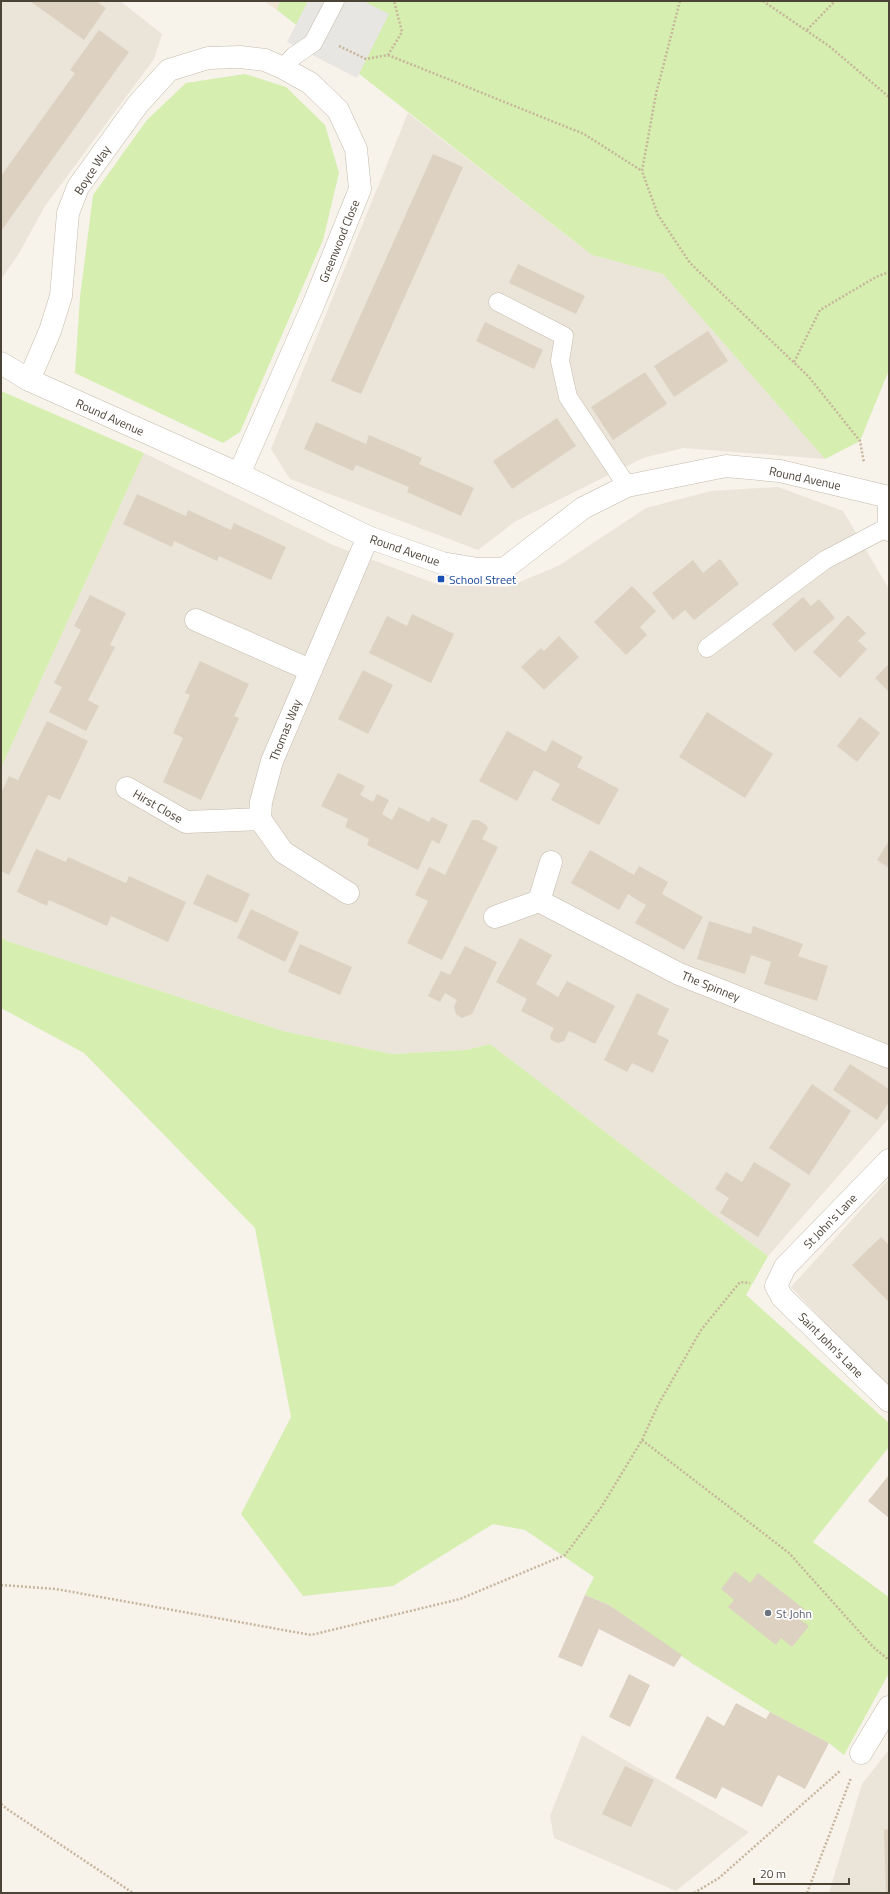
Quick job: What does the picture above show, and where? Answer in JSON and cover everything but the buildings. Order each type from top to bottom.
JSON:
[{"type":"street","name":"Greenwood Close","points":[[239,474],[314,303],[360,189],[356,149],[338,110],[310,83],[283,68],[265,60],[240,57]]},
{"type":"street","name":"Boyce Way","points":[[29,380],[50,331],[61,296],[68,213],[78,187],[138,104],[169,70],[208,58],[240,57]]},
{"type":"street","name":"Round Avenue","points":[[1,363],[29,380],[239,474],[368,537],[442,563],[478,569],[504,570],[584,508],[627,486],[726,466],[780,471],[880,495]]},
{"type":"street","points":[[888,529],[889,504]]},
{"type":"street","name":"Thomas Way","points":[[260,819],[261,802],[272,761],[368,537]]},
{"type":"street","points":[[196,620],[310,670]]},
{"type":"street","name":"Hirst Close","points":[[127,788],[186,822],[260,819]]},
{"type":"street","points":[[260,819],[283,852],[348,893]]},
{"type":"street","points":[[495,917],[539,901],[551,862]]},
{"type":"street","name":"The Spinney","points":[[539,901],[679,974],[889,1057]]},
{"type":"street","name":"St John's Lane","points":[[776,1286],[785,1267],[889,1160]]},
{"type":"street","name":"Saint John's Lane","points":[[776,1286],[782,1297],[889,1401]]},
{"type":"street","points":[[861,1753],[889,1707]]},
{"type":"lane","points":[[283,68],[294,56],[313,43],[335,1]]},
{"type":"lane","points":[[498,302],[564,336],[560,361],[568,397],[627,486]]},
{"type":"lane","points":[[707,648],[825,560],[888,529]]},
{"type":"path","points":[[388,55],[402,32],[394,1]]},
{"type":"path","points":[[680,1],[656,94],[642,171],[658,215],[690,263],[809,377],[860,441],[880,495]]},
{"type":"path","points":[[763,1],[807,30],[889,97]]},
{"type":"path","points":[[807,30],[836,1]]},
{"type":"path","points":[[317,35],[366,59],[388,55],[584,134],[642,171]]},
{"type":"path","points":[[794,362],[820,310],[876,277],[889,272]]},
{"type":"path","points":[[1,1584],[56,1589],[311,1635],[460,1599],[565,1556],[602,1506],[642,1440],[658,1405],[701,1330],[740,1282],[776,1286]]},
{"type":"path","points":[[642,1440],[789,1553],[873,1646],[889,1660]]},
{"type":"path","points":[[694,1893],[719,1878],[861,1753]]},
{"type":"path","points":[[807,1893],[861,1753]]},
{"type":"path","points":[[1,1804],[6,1809],[133,1893]]},
{"type":"shaded area","points":[[1,1],[120,1],[162,34],[154,59],[45,206],[18,255],[1,279]]},
{"type":"shaded area","points":[[264,1],[280,1],[277,10]]},
{"type":"shaded area","points":[[308,1],[363,1],[389,14],[357,78],[287,42]]},
{"type":"shaded area","points":[[408,113],[592,255],[663,274],[825,459],[683,448],[643,458],[516,521],[478,550],[290,479],[271,449]]},
{"type":"shaded area","points":[[144,453],[333,545],[439,585],[508,587],[560,565],[646,508],[711,491],[778,487],[843,511],[889,589],[889,1118],[768,1256],[490,1044],[466,1050],[392,1054],[283,1031],[7,941],[1,937],[1,768]]},
{"type":"shaded area","points":[[889,1179],[889,1391],[791,1287]]},
{"type":"shaded area","points":[[582,1735],[749,1832],[676,1891],[554,1838],[550,1816]]},
{"type":"shaded area","points":[[889,1750],[889,1893],[829,1893],[862,1784]]},
{"type":"green space","points":[[280,1],[889,1],[889,370],[860,441],[825,459],[663,274],[592,255],[277,10]]},
{"type":"green space","points":[[245,74],[286,87],[325,125],[339,173],[323,240],[240,432],[223,443],[75,373],[80,297],[93,195],[147,120],[186,83]]},
{"type":"green space","points":[[1,391],[144,453],[1,768]]},
{"type":"green space","points":[[1,937],[7,941],[283,1031],[392,1054],[466,1050],[490,1044],[768,1256],[746,1295],[889,1423],[889,1447],[813,1542],[889,1597],[889,1673],[844,1755],[829,1743],[770,1712],[693,1664],[609,1605],[585,1595],[594,1577],[525,1530],[493,1524],[393,1586],[303,1596],[241,1514],[291,1417],[255,1228],[84,1053],[1,1008]]},
{"type":"place","name":"School Street","points":[[441,579]]},
{"type":"place","name":"St John","points":[[768,1613]]}]
